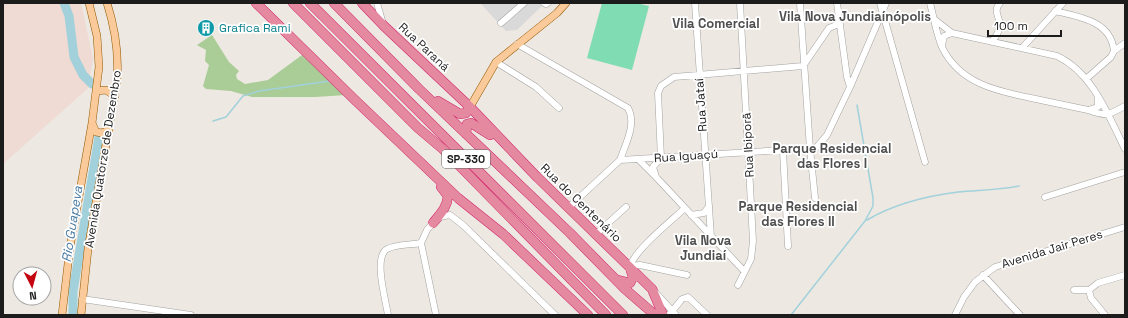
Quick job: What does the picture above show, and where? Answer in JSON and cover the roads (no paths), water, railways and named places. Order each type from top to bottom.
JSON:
[{"type":"highway","points":[[256,3],[458,198],[503,234],[588,315]]},
{"type":"highway","name":"SP-330","points":[[292,3],[418,128],[444,150],[606,315]]},
{"type":"highway","name":"SP-330","points":[[310,3],[623,315]]},
{"type":"highway","points":[[334,3],[466,134],[512,176],[617,280],[655,315]]},
{"type":"highway","name":"Rua Paraná","points":[[362,3],[384,26],[470,107]]},
{"type":"highway","points":[[412,80],[454,112],[463,114],[470,107]]},
{"type":"highway","name":"Rua do Centenário","points":[[470,107],[516,156],[595,235],[630,266],[652,289]]},
{"type":"highway","points":[[466,134],[467,124],[472,122],[516,156]]},
{"type":"highway","points":[[421,161],[424,171],[445,191],[448,196],[444,210],[433,223]]},
{"type":"highway","points":[[617,280],[630,283],[634,277],[630,266]]},
{"type":"highway","points":[[652,289],[663,315]]},
{"type":"main road","name":"Avenida Quatorze de Dezembro","points":[[62,313],[70,247],[92,123],[96,91],[99,52],[95,22],[89,3]]},
{"type":"main road","name":"Avenida Quatorze de Dezembro","points":[[81,315],[88,249],[115,96],[118,66],[115,32],[107,3]]},
{"type":"main road","points":[[470,107],[496,62],[563,4]]},
{"type":"main road","points":[[96,91],[106,90],[115,96]]},
{"type":"main road","points":[[92,123],[96,132],[102,133],[109,130]]},
{"type":"street","points":[[377,3],[384,26]]},
{"type":"street","points":[[501,23],[524,3]]},
{"type":"street","points":[[544,3],[548,3]]},
{"type":"street","name":"Rua Jataí","points":[[695,3],[711,236]]},
{"type":"street","name":"Rua Ibiporã","points":[[738,285],[751,259],[753,241],[740,3]]},
{"type":"street","points":[[800,3],[803,66],[815,198]]},
{"type":"street","points":[[837,3],[847,77],[850,87]]},
{"type":"street","points":[[880,3],[925,162]]},
{"type":"street","points":[[850,87],[886,3]]},
{"type":"street","points":[[930,3],[942,47],[952,63],[965,75],[987,88],[1088,110],[1102,116],[1108,116],[1125,106]]},
{"type":"street","points":[[992,42],[1000,29],[1000,24],[996,14],[997,6],[1000,3]]},
{"type":"street","points":[[1022,48],[1063,3]]},
{"type":"street","points":[[1055,11],[1094,22],[1105,28],[1111,37],[1114,51]]},
{"type":"street","points":[[934,18],[952,33],[1057,56],[1068,62],[1086,79],[1098,97],[1125,149]]},
{"type":"street","points":[[656,176],[653,167],[661,158],[658,93],[661,86],[674,77],[803,66],[830,28],[839,24]]},
{"type":"street","points":[[942,47],[943,37],[952,33]]},
{"type":"street","points":[[1086,79],[1111,57],[1114,51],[1125,43]]},
{"type":"street","points":[[517,44],[628,108],[632,114],[632,123],[620,160],[568,208]]},
{"type":"street","points":[[496,62],[536,87],[559,108]]},
{"type":"street","name":"Rua Iguaçú","points":[[620,160],[810,149],[821,144],[850,87]]},
{"type":"street","points":[[1088,110],[1098,107],[1098,97]]},
{"type":"street","points":[[783,151],[788,246]]},
{"type":"street","points":[[638,159],[656,176],[744,271]]},
{"type":"street","points":[[1045,197],[1125,172]]},
{"type":"street","points":[[692,215],[704,213],[709,206]]},
{"type":"street","points":[[595,235],[626,207]]},
{"type":"street","points":[[630,266],[634,258],[643,248],[685,208]]},
{"type":"street","points":[[436,315],[421,243],[427,230],[433,223],[445,215],[450,215],[455,218],[555,315]]},
{"type":"street","name":"Avenida Jair Peres","points":[[954,315],[964,297],[983,275],[995,267],[1125,227]]},
{"type":"street","points":[[388,315],[381,272],[381,257],[384,252],[392,247],[421,243]]},
{"type":"street","points":[[630,266],[640,265],[686,275]]},
{"type":"street","points":[[983,275],[1020,315]]},
{"type":"street","points":[[1074,290],[1089,290],[1098,283],[1125,275]]},
{"type":"street","name":"Rua do Centenário","points":[[652,289],[673,314]]},
{"type":"street","points":[[1089,290],[1090,298],[1105,315]]},
{"type":"street","points":[[673,314],[682,298],[688,297],[707,315]]},
{"type":"street","points":[[82,300],[191,315]]},
{"type":"waterway","name":"Rio Guapeva","points":[[64,3],[69,16],[74,57],[83,75],[92,84]]},
{"type":"waterway","points":[[213,121],[226,117],[243,96],[259,91],[330,81]]},
{"type":"waterway","points":[[791,315],[865,221],[873,206],[873,198],[857,105]]},
{"type":"waterway","name":"Rio Guapeva","points":[[73,315],[73,291],[99,137]]},
{"type":"waterway","name":"Rio Guapeva","points":[[97,150],[102,149]]},
{"type":"waterway","points":[[867,220],[888,209],[922,198],[958,192],[1019,186]]},
{"type":"place","name":"Grafica Rami","points":[[206,28]]},
{"type":"district","name":"Vila Nova Jundiaínópolis","points":[[855,16]]},
{"type":"district","name":"Vila Comercial","points":[[716,23]]},
{"type":"district","name":"Parque Residencial das Flores I","points":[[832,156]]},
{"type":"district","name":"Parque Residencial das Flores II","points":[[798,214]]},
{"type":"district","name":"Vila Nova Jundiaí","points":[[703,248]]}]
